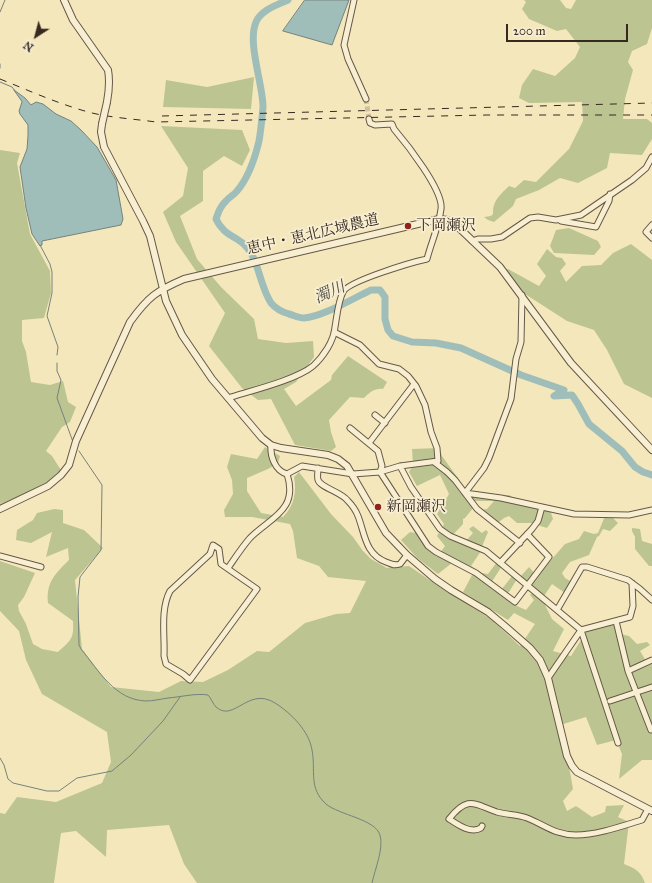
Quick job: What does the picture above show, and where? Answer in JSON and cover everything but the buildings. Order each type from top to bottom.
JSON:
[{"type":"street","points":[[64,0],[74,20],[108,70],[110,78],[101,132],[104,147],[150,236],[166,301],[182,335],[196,358],[262,438],[271,445],[281,448],[328,455],[338,459],[347,466],[386,533],[407,555],[435,579],[488,612],[530,648],[540,660],[548,678],[567,756],[572,766],[585,776],[650,810],[642,820],[590,834],[576,835],[551,831],[527,818],[498,812],[479,804],[466,804],[455,811],[449,819],[464,828],[477,830],[482,826]]},
{"type":"street","points":[[354,0],[344,45],[348,59],[366,99]]},
{"type":"street","points":[[228,398],[284,380],[312,366],[320,358],[329,344],[334,332],[343,290],[360,280],[427,259],[442,208],[440,197],[430,179],[392,124],[375,125],[370,123],[369,119]]},
{"type":"street","points":[[556,220],[581,216],[610,194],[632,180],[646,168],[652,157]]},
{"type":"street","points":[[472,241],[478,238],[491,239],[502,236],[530,218],[538,217],[596,227],[609,201],[610,194]]},
{"type":"street","points":[[439,218],[448,220],[457,226],[500,267],[571,363],[652,450]]},
{"type":"street","name":"恵中・恵北広域農道","points":[[0,509],[48,486],[61,475],[69,464],[76,441],[130,322],[142,306],[162,288],[184,279],[439,218]]},
{"type":"street","points":[[652,225],[646,232],[652,238]]},
{"type":"street","points":[[465,493],[484,468],[489,458],[511,399],[516,359],[521,342],[522,296]]},
{"type":"street","points":[[271,445],[270,452],[278,470],[281,473],[287,474],[302,466],[353,474],[380,472],[400,466],[438,461],[437,448],[431,432],[425,405],[408,376],[399,370],[379,364],[360,345],[334,332]]},
{"type":"street","points":[[369,444],[414,384]]},
{"type":"street","points":[[375,415],[385,423]]},
{"type":"street","points":[[350,428],[378,451],[382,466],[380,472]]},
{"type":"street","points":[[434,462],[447,472],[478,510],[520,543]]},
{"type":"street","points":[[400,466],[411,486],[440,529],[450,536],[486,551],[581,630],[618,743]]},
{"type":"street","points":[[318,468],[319,482],[328,489],[341,494],[347,499],[357,516],[365,540],[372,553],[383,561],[395,565],[400,564],[407,555]]},
{"type":"street","points":[[380,472],[428,546],[436,552],[476,573],[515,602],[549,557],[527,534]]},
{"type":"street","points":[[228,568],[250,538],[276,518],[286,506],[290,489],[287,474]]},
{"type":"street","points":[[465,493],[501,498],[574,514],[629,515],[652,510]]},
{"type":"street","points":[[500,563],[520,543],[538,521],[542,507]]},
{"type":"street","points":[[213,546],[219,549],[221,564],[228,568],[257,589],[190,680],[166,664],[164,656],[164,618],[167,598],[170,591],[210,554],[213,546]]},
{"type":"street","points":[[0,556],[41,567]]},
{"type":"street","points":[[557,610],[582,567],[587,567],[628,580],[652,600]]},
{"type":"street","points":[[548,678],[581,630],[630,617],[633,606],[632,583]]},
{"type":"street","points":[[616,621],[628,671],[651,730]]},
{"type":"street","points":[[628,671],[652,660]]},
{"type":"street","points":[[610,701],[652,687]]},
{"type":"green space","points":[[524,0],[560,0],[566,8],[571,9],[576,0],[652,0],[652,28],[647,44],[632,51],[628,62],[633,70],[625,99],[623,119],[647,119],[652,123],[652,139],[642,155],[610,153],[607,168],[578,183],[560,178],[539,190],[516,199],[513,206],[494,222],[484,217],[491,216],[493,214],[495,202],[500,195],[509,186],[515,188],[524,180],[536,182],[569,149],[583,121],[582,102],[529,103],[519,98],[522,85],[533,69],[555,76],[575,58],[580,47],[566,29],[557,31],[529,19],[522,9],[526,2]]},
{"type":"green space","points":[[254,77],[251,109],[163,107],[166,80],[207,87]]},
{"type":"green space","points":[[161,126],[242,130],[250,150],[242,166],[224,156],[203,171],[203,201],[180,216],[197,259],[221,287],[254,319],[258,339],[286,343],[313,341],[314,357],[296,382],[284,389],[296,406],[331,380],[332,375],[348,356],[387,382],[383,389],[373,391],[364,398],[350,397],[329,420],[336,447],[331,451],[295,445],[271,399],[258,400],[242,388],[209,346],[225,313],[176,242],[163,212],[183,196],[188,168]]},
{"type":"green space","points":[[0,150],[20,153],[17,163],[30,234],[50,271],[51,293],[44,318],[22,320],[22,341],[26,352],[31,382],[50,385],[63,381],[68,402],[76,407],[70,422],[62,427],[46,451],[52,456],[61,470],[42,486],[0,504]]},
{"type":"green space","points":[[569,228],[598,241],[601,247],[594,255],[554,253],[550,246],[556,230]]},
{"type":"green space","points":[[631,244],[652,260],[652,398],[624,384],[607,350],[594,330],[567,321],[525,294],[504,270],[508,269],[539,286],[546,276],[537,264],[547,249],[556,257],[562,258],[566,264],[560,271],[566,282],[582,266],[601,265],[613,253]]},
{"type":"green space","points":[[265,447],[280,456],[278,463],[247,478],[247,491],[261,513],[283,517],[287,513],[295,493],[294,477],[299,472],[331,514],[371,559],[387,568],[409,566],[491,619],[520,646],[535,624],[514,613],[508,620],[463,592],[472,575],[457,559],[438,574],[417,558],[401,540],[410,532],[416,533],[437,557],[445,546],[437,536],[444,524],[437,514],[449,494],[440,475],[417,486],[409,472],[413,465],[412,449],[439,448],[442,456],[470,495],[509,495],[525,502],[554,508],[551,513],[553,519],[547,528],[531,523],[517,523],[509,516],[499,522],[486,520],[484,513],[480,510],[487,509],[494,501],[469,501],[469,504],[474,507],[463,519],[463,524],[450,538],[464,543],[473,533],[469,529],[473,526],[482,533],[486,530],[488,532],[481,551],[471,566],[482,573],[488,574],[497,562],[502,566],[491,583],[501,590],[513,575],[517,579],[509,592],[504,595],[517,606],[526,610],[534,600],[530,595],[533,592],[520,577],[529,567],[537,576],[565,544],[579,539],[584,531],[594,534],[598,533],[605,516],[613,518],[618,523],[610,531],[603,529],[597,537],[589,555],[570,562],[562,573],[565,578],[572,582],[565,593],[552,584],[542,599],[552,619],[564,629],[553,651],[571,656],[586,632],[614,624],[620,634],[629,636],[637,644],[647,642],[650,645],[640,651],[646,661],[652,658],[652,760],[642,760],[619,779],[622,754],[616,740],[597,745],[586,717],[557,726],[570,772],[573,789],[563,801],[567,811],[576,806],[592,817],[605,812],[606,806],[624,805],[618,817],[629,822],[624,864],[637,870],[645,883],[197,883],[184,864],[169,825],[107,830],[106,857],[76,831],[61,833],[54,883],[0,883],[0,813],[5,814],[17,797],[56,802],[102,783],[111,762],[107,732],[42,694],[26,660],[19,631],[0,611],[0,561],[35,573],[24,597],[18,605],[19,611],[26,624],[33,644],[42,649],[58,652],[71,639],[73,632],[73,621],[48,603],[48,589],[52,579],[69,560],[68,548],[46,557],[52,532],[31,543],[16,540],[17,530],[33,520],[37,513],[54,509],[63,510],[63,523],[84,530],[103,548],[75,580],[82,649],[111,687],[159,692],[181,681],[203,682],[228,670],[257,651],[269,652],[305,623],[336,614],[350,613],[366,581],[328,577],[319,566],[297,558],[293,531],[290,524],[252,517],[225,517],[224,510],[233,494],[232,480],[227,467],[231,454],[257,459]]},
{"type":"green space","points":[[632,528],[640,529],[642,541],[652,544],[652,566],[649,566],[635,549],[635,537]]},
{"type":"water","points":[[305,0],[349,0],[332,45],[283,31]]},
{"type":"water","points":[[14,90],[25,98],[31,105],[36,102],[43,104],[56,114],[71,121],[97,147],[116,180],[123,219],[121,225],[42,241],[42,245],[40,246],[32,234],[26,208],[20,167],[27,149],[28,125],[20,114],[19,111],[22,102]]},
{"type":"waterway","points":[[0,12],[5,0]]},
{"type":"waterway","name":"濁川","points":[[288,0],[265,11],[256,22],[253,41],[263,107],[259,141],[245,180],[236,192],[222,205],[216,219],[220,226],[244,244],[252,255],[271,303],[282,311],[304,318],[329,311],[371,290],[380,290],[385,297],[385,319],[388,330],[393,336],[412,342],[436,343],[461,348],[521,375],[564,390],[554,396],[572,395],[589,424],[622,451],[635,467],[652,475]]},
{"type":"waterway","points":[[0,82],[12,87],[15,91]]},
{"type":"waterway","points":[[40,245],[50,264],[52,272],[52,293],[47,316],[58,347],[57,355]]},
{"type":"waterway","points":[[57,363],[57,371],[61,380],[57,398],[73,442]]},
{"type":"waterway","points":[[79,451],[102,485],[101,550],[80,577],[78,597],[79,645],[81,649],[101,675],[125,696],[149,701],[193,695],[208,695],[216,707],[223,711],[229,711],[249,701],[265,699],[275,703],[287,712],[303,729],[310,743],[313,757],[315,785],[320,798],[332,808],[371,825],[380,835],[381,846],[372,883]]},
{"type":"waterway","points":[[0,758],[4,765],[8,779],[13,783],[47,791],[59,791],[77,778],[112,771],[131,755],[163,721],[180,697]]},
{"type":"tunnel","points":[[366,99],[369,119]]},
{"type":"railway","points":[[0,79],[80,110],[116,117],[156,122],[487,115],[652,115]]},
{"type":"railway","points":[[162,116],[652,103]]},
{"type":"place","name":"下岡瀬沢","points":[[408,226]]},
{"type":"place","name":"新岡瀬沢","points":[[378,507]]}]
